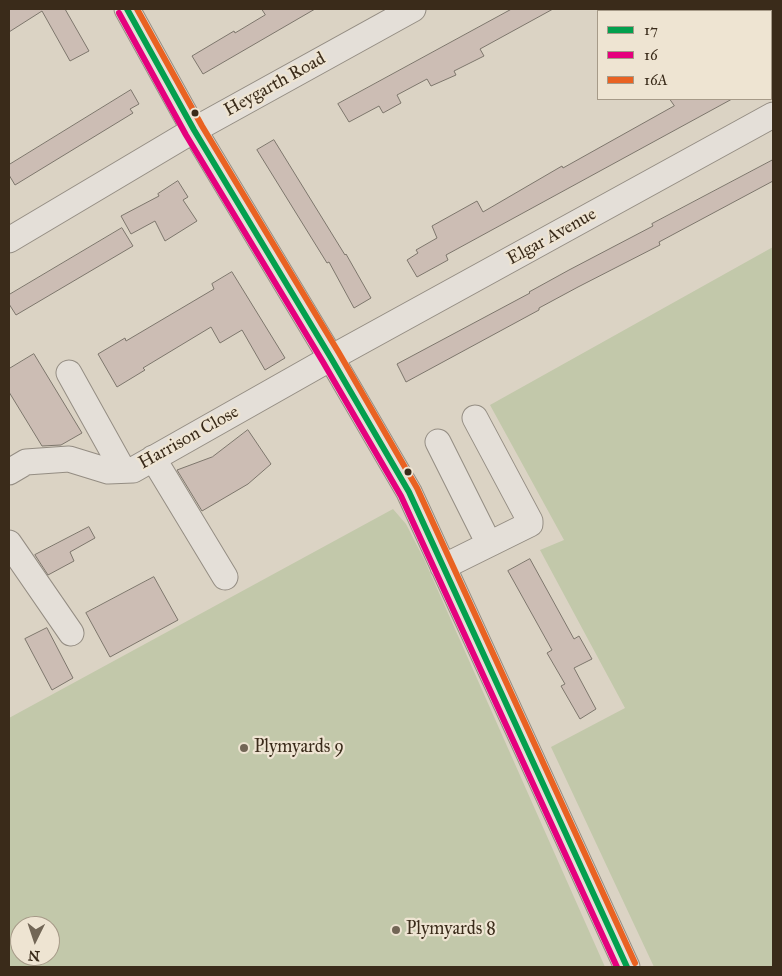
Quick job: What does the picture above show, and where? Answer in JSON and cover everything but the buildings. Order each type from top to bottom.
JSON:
[{"type":"street","points":[[126,9],[194,130],[409,492],[627,967]]},
{"type":"street","name":"Heygarth Road","points":[[9,240],[194,130],[413,9]]},
{"type":"street","name":"Elgar Avenue","points":[[331,358],[773,115]]},
{"type":"street","name":"Harrison Close","points":[[9,472],[26,462],[69,459],[108,472],[133,470],[331,358]]},
{"type":"street","points":[[68,373],[123,470]]},
{"type":"street","points":[[443,567],[530,524],[475,418]]},
{"type":"street","points":[[438,442],[489,544]]},
{"type":"street","points":[[153,458],[225,577]]},
{"type":"street","points":[[9,543],[71,633]]},
{"type":"green space","points":[[773,247],[773,967],[654,967],[551,747],[625,708],[540,550],[564,540],[490,405]]},
{"type":"green space","points":[[393,509],[406,524],[424,559],[605,967],[9,967],[9,718]]},
{"type":"transit line","name":"17","points":[[127,9],[194,130],[409,492],[627,967]]},
{"type":"transit line","name":"16A","points":[[137,9],[202,126],[339,353],[417,488],[635,963]]},
{"type":"transit line","name":"16","points":[[119,13],[186,135],[323,362],[401,496],[617,967]]},
{"type":"place","name":"Plymyards 9","points":[[244,748]]},
{"type":"place","name":"Plymyards 8","points":[[396,930]]}]
